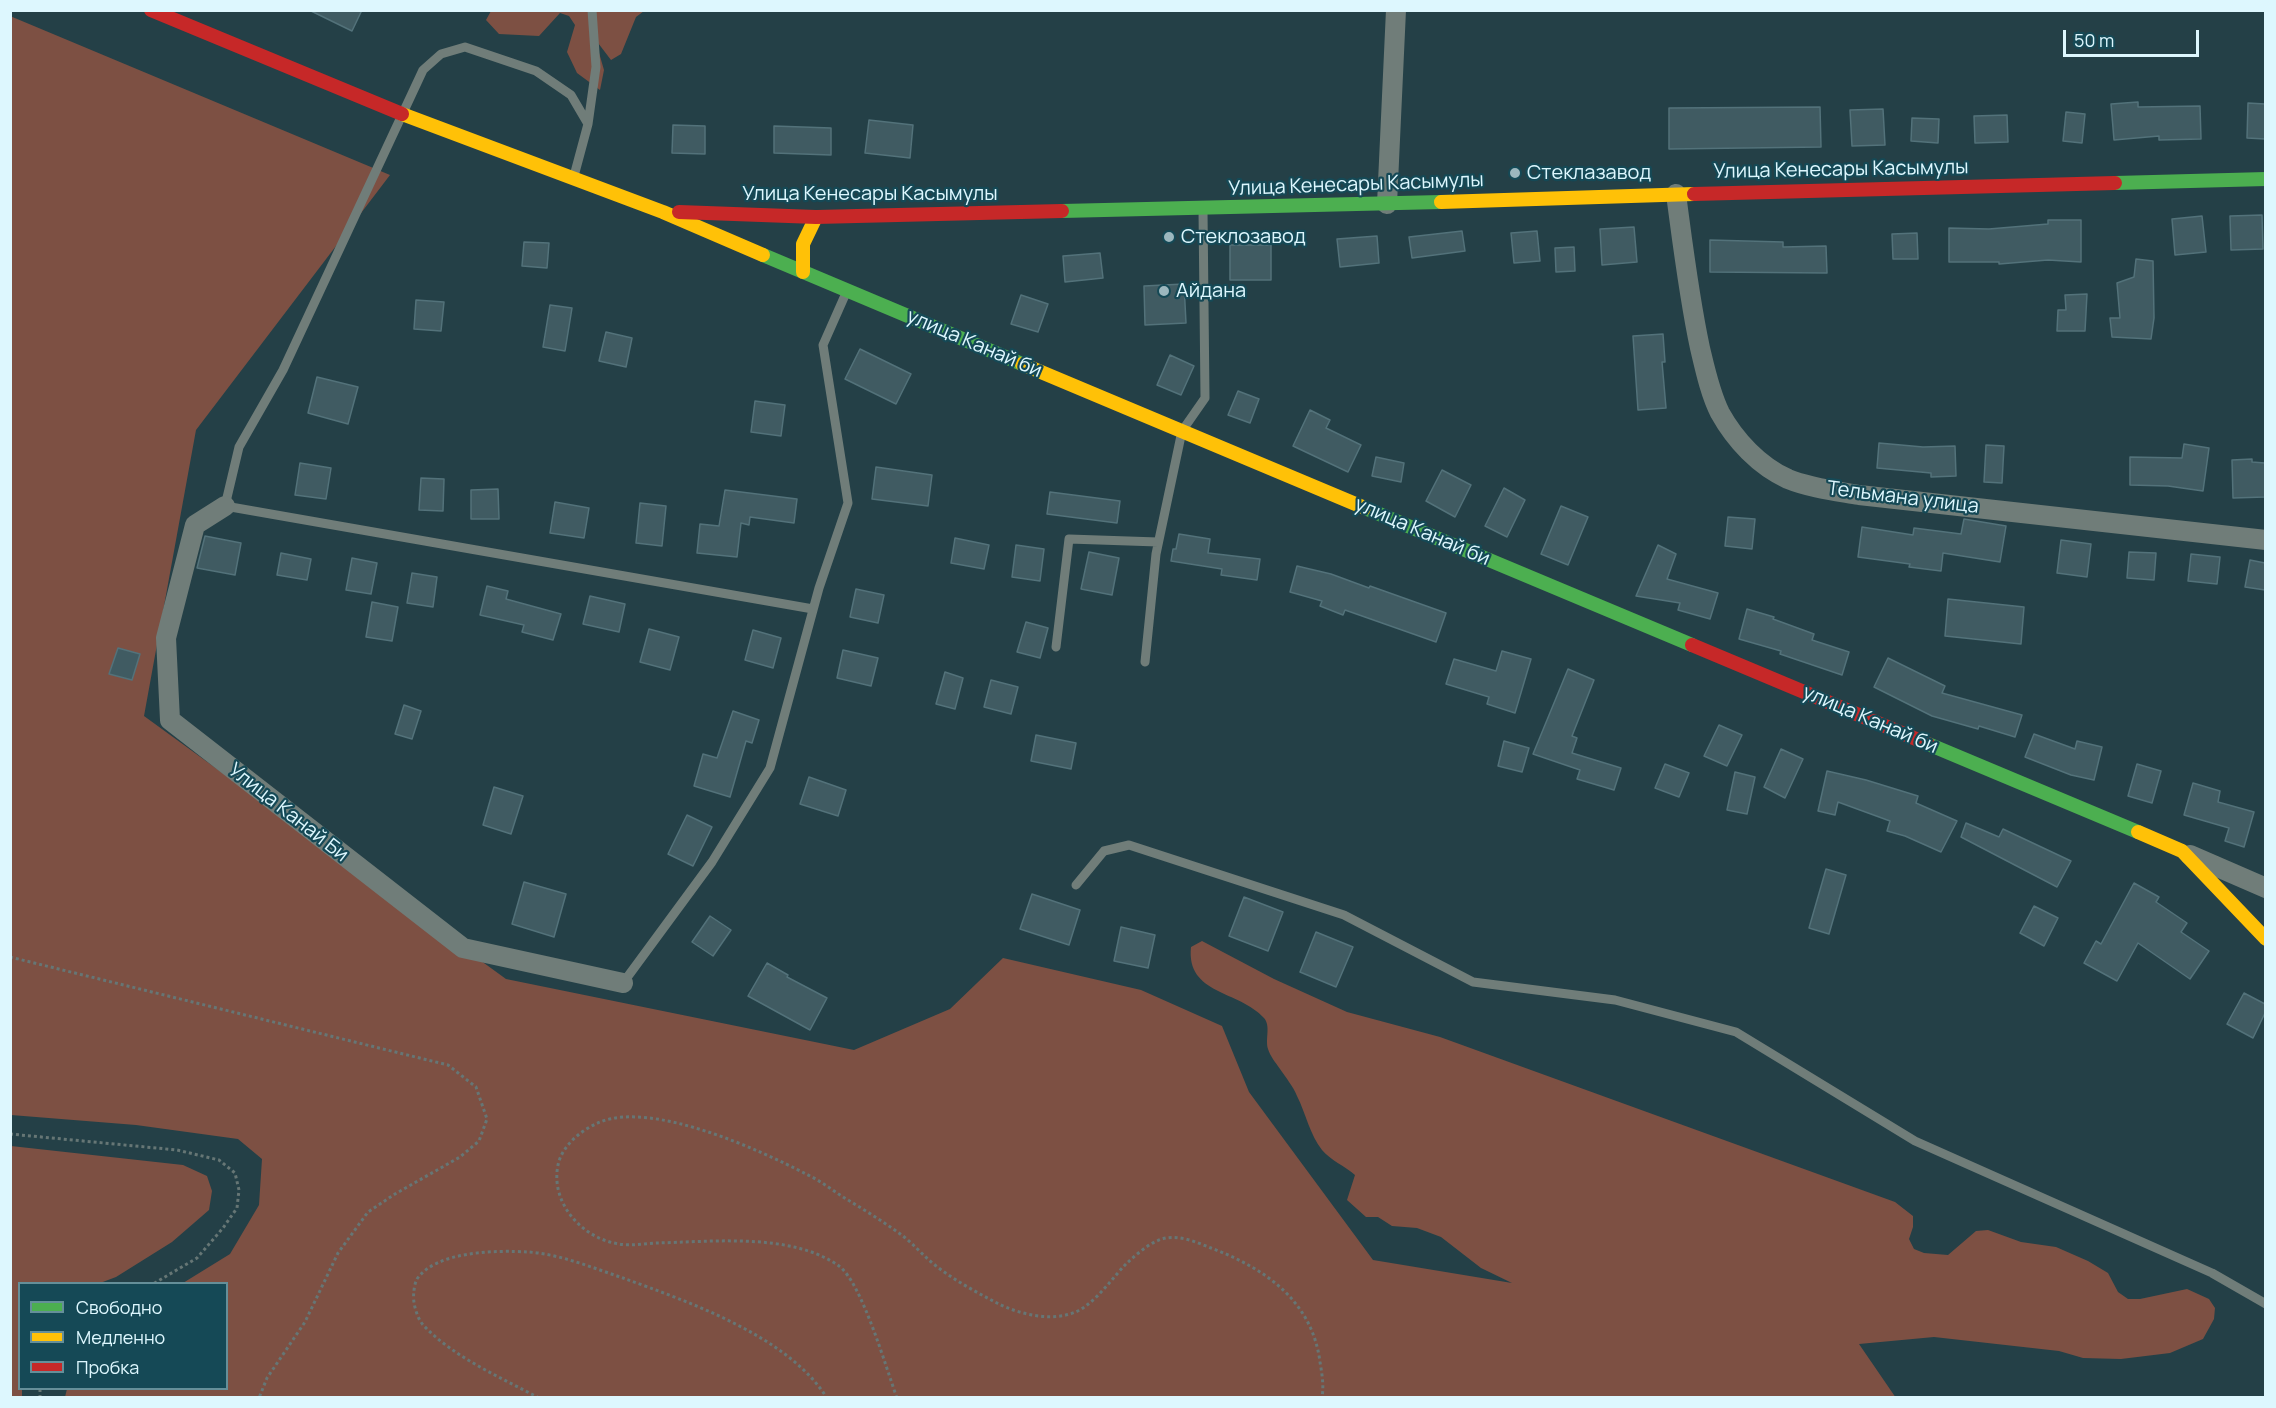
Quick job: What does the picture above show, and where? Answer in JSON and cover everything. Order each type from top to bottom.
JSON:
[{"type":"main road","name":"улица Канай би","points":[[151,10],[401,113],[663,212],[802,273],[2182,851],[2265,939]]},
{"type":"main road","name":"Улица Кенесары Касымулы","points":[[663,212],[816,217],[1387,204],[2265,179]]},
{"type":"main road","points":[[802,273],[803,244],[816,217]]},
{"type":"street","points":[[1387,204],[1396,10]]},
{"type":"street","name":"Тельмана улица","points":[[1676,194],[1690,303],[1708,381],[1720,412],[1740,443],[1764,464],[1787,478],[1819,488],[1859,495],[2265,540]]},
{"type":"street","name":"Улица Канай Би","points":[[225,506],[195,525],[166,638],[170,720],[463,948],[623,983]]},
{"type":"street","name":"улица Канай би","points":[[2182,851],[2265,888]]},
{"type":"lane","points":[[573,178],[588,124],[596,68],[592,10]]},
{"type":"lane","points":[[588,124],[571,96],[536,71],[465,47],[441,54],[423,70],[283,370],[239,447],[225,506],[813,609]]},
{"type":"lane","points":[[1145,662],[1158,542],[1182,432],[1205,398],[1203,208]]},
{"type":"lane","points":[[623,983],[712,862],[770,768],[813,609],[848,503],[823,345],[847,291]]},
{"type":"lane","points":[[1056,647],[1069,538],[1158,542]]},
{"type":"lane","points":[[1076,885],[1104,851],[1129,845],[1344,915],[1473,982],[1615,1000],[1736,1032],[1915,1141],[2212,1273],[2265,1304]]},
{"type":"path","points":[[10,957],[448,1065],[476,1087],[487,1119],[479,1141],[460,1157],[368,1212],[338,1252],[304,1322],[267,1378],[259,1398]]},
{"type":"path","points":[[897,1398],[861,1300],[843,1269],[823,1256],[788,1245],[728,1242],[619,1244],[595,1237],[570,1217],[556,1186],[560,1159],[570,1143],[586,1127],[612,1117],[644,1116],[680,1123],[739,1144],[807,1174],[825,1185],[905,1238],[930,1262],[978,1294],[1012,1311],[1038,1316],[1061,1316],[1085,1307],[1139,1251],[1164,1238],[1187,1239],[1230,1255],[1261,1270],[1305,1315],[1318,1346],[1322,1398]]},
{"type":"path","points":[[10,1134],[177,1149],[219,1160],[235,1173],[239,1190],[237,1208],[223,1228],[197,1258],[156,1282]]},
{"type":"path","points":[[539,1398],[452,1350],[422,1324],[412,1299],[416,1280],[430,1267],[450,1258],[480,1252],[529,1252],[581,1263],[715,1313],[747,1329],[786,1355],[821,1388],[827,1398]]},
{"type":"shaded area","points":[[491,11],[644,11],[636,17],[621,54],[611,60],[595,39],[604,70],[600,90],[577,73],[567,52],[575,25],[569,16],[560,13],[539,36],[499,34],[486,20]]},
{"type":"shaded area","points":[[10,16],[390,175],[196,430],[144,716],[506,979],[854,1050],[950,1009],[1003,958],[1141,990],[1222,1026],[1249,1092],[1373,1260],[1512,1283],[1481,1268],[1441,1237],[1417,1228],[1392,1226],[1378,1217],[1366,1217],[1347,1200],[1355,1175],[1329,1157],[1318,1144],[1295,1092],[1269,1052],[1266,1021],[1253,1009],[1205,983],[1197,974],[1192,963],[1191,947],[1202,941],[1274,979],[1347,1012],[1440,1037],[1895,1202],[1913,1216],[1913,1227],[1909,1239],[1914,1249],[1924,1253],[1948,1255],[1976,1231],[1988,1230],[2021,1242],[2056,1247],[2088,1261],[2108,1273],[2118,1292],[2128,1299],[2140,1299],[2187,1289],[2209,1299],[2215,1308],[2214,1319],[2203,1339],[2170,1353],[2121,1359],[2083,1358],[2059,1351],[1934,1337],[1859,1344],[1896,1398],[65,1397],[67,1390],[228,1390],[228,1282],[185,1282],[230,1254],[259,1205],[262,1159],[238,1139],[136,1125],[11,1115]]},
{"type":"shaded area","points":[[11,1146],[183,1165],[207,1176],[212,1191],[209,1210],[172,1242],[116,1277],[103,1282],[18,1282],[18,1390],[22,1390],[22,1398],[10,1397]]},
{"type":"building","points":[[309,10],[362,10],[352,31]]},
{"type":"building","points":[[2138,102],[2138,107],[2200,106],[2201,139],[2159,140],[2159,136],[2114,140],[2111,104]]},
{"type":"building","points":[[2248,103],[2265,104],[2265,139],[2247,138]]},
{"type":"building","points":[[1820,107],[1821,147],[1669,149],[1669,108]]},
{"type":"building","points":[[1883,109],[1885,145],[1852,146],[1850,110]]},
{"type":"building","points":[[2066,112],[2085,114],[2082,143],[2063,141]]},
{"type":"building","points":[[2007,115],[2008,142],[1975,143],[1974,116]]},
{"type":"building","points":[[1912,118],[1939,119],[1938,143],[1911,141]]},
{"type":"building","points":[[869,120],[913,125],[910,158],[865,153]]},
{"type":"building","points":[[673,125],[705,126],[705,154],[672,153]]},
{"type":"building","points":[[774,126],[831,128],[831,155],[774,153]]},
{"type":"building","points":[[2262,215],[2263,249],[2231,250],[2230,216]]},
{"type":"building","points":[[2202,216],[2206,252],[2175,255],[2172,219]]},
{"type":"building","points":[[2048,220],[2081,220],[2081,262],[2048,260],[1999,264],[1999,262],[1949,262],[1949,228],[1989,229],[2048,224]]},
{"type":"building","points":[[1634,227],[1637,262],[1602,265],[1600,229]]},
{"type":"building","points":[[1462,231],[1465,251],[1412,258],[1409,237]]},
{"type":"building","points":[[1537,231],[1540,261],[1514,263],[1511,233]]},
{"type":"building","points":[[1917,233],[1918,259],[1893,259],[1892,234]]},
{"type":"building","points":[[1377,236],[1379,263],[1340,267],[1337,239]]},
{"type":"building","points":[[1710,240],[1783,242],[1783,247],[1826,246],[1827,273],[1710,272]]},
{"type":"building","points":[[524,242],[549,243],[547,268],[522,266]]},
{"type":"building","points":[[1230,245],[1271,245],[1271,280],[1230,280]]},
{"type":"building","points":[[1574,247],[1575,271],[1556,272],[1555,248]]},
{"type":"building","points":[[1100,253],[1103,278],[1065,282],[1063,256]]},
{"type":"building","points":[[2136,259],[2153,261],[2154,318],[2151,339],[2112,337],[2110,318],[2120,318],[2117,283],[2134,277]]},
{"type":"building","points":[[1184,284],[1186,323],[1145,325],[1144,286]]},
{"type":"building","points":[[2087,294],[2085,331],[2057,331],[2058,310],[2066,310],[2065,295]]},
{"type":"building","points":[[1021,295],[1048,304],[1038,332],[1011,324]]},
{"type":"building","points":[[416,300],[444,302],[441,331],[414,329]]},
{"type":"building","points":[[550,305],[572,308],[565,351],[543,347]]},
{"type":"building","points":[[606,332],[632,338],[626,367],[599,361]]},
{"type":"building","points":[[1663,334],[1665,362],[1662,362],[1666,408],[1638,410],[1633,336]]},
{"type":"building","points":[[860,349],[911,374],[896,404],[845,379]]},
{"type":"building","points":[[1170,355],[1194,366],[1181,395],[1157,385]]},
{"type":"building","points":[[317,377],[358,387],[348,424],[308,413]]},
{"type":"building","points":[[1238,391],[1259,399],[1250,423],[1228,415]]},
{"type":"building","points":[[755,401],[785,405],[781,436],[751,432]]},
{"type":"building","points":[[1310,410],[1330,420],[1326,428],[1361,445],[1348,472],[1293,446]]},
{"type":"building","points":[[1879,443],[1923,447],[1955,446],[1956,476],[1931,477],[1931,473],[1877,468]]},
{"type":"building","points":[[2184,444],[2209,448],[2203,491],[2168,486],[2130,485],[2130,457],[2182,458]]},
{"type":"building","points":[[1986,445],[2004,446],[2002,483],[1984,482]]},
{"type":"building","points":[[1376,457],[1404,463],[1401,482],[1372,476]]},
{"type":"building","points":[[2252,459],[2252,462],[2265,463],[2265,497],[2233,498],[2232,460]]},
{"type":"building","points":[[300,463],[331,468],[326,499],[295,495]]},
{"type":"building","points":[[876,467],[932,475],[928,506],[872,499]]},
{"type":"building","points":[[1442,470],[1471,485],[1455,517],[1426,501]]},
{"type":"building","points":[[421,478],[444,479],[443,511],[419,510]]},
{"type":"building","points":[[1504,488],[1525,500],[1507,537],[1485,526]]},
{"type":"building","points":[[498,489],[499,519],[471,519],[471,490]]},
{"type":"building","points":[[725,490],[797,499],[794,523],[750,517],[749,525],[741,523],[737,557],[697,553],[700,524],[719,526]]},
{"type":"building","points":[[1050,492],[1120,501],[1117,523],[1047,514]]},
{"type":"building","points":[[555,502],[589,508],[584,538],[550,533]]},
{"type":"building","points":[[640,503],[666,506],[662,546],[636,543]]},
{"type":"building","points":[[1561,506],[1588,517],[1568,565],[1541,554]]},
{"type":"building","points":[[1728,517],[1755,519],[1752,549],[1725,546]]},
{"type":"building","points":[[1964,519],[2006,526],[2000,562],[1943,553],[1941,571],[1858,557],[1862,527],[1913,535],[1914,528],[1961,534]]},
{"type":"building","points":[[1179,534],[1210,539],[1208,553],[1260,559],[1257,580],[1221,575],[1222,569],[1171,561]]},
{"type":"building","points":[[205,536],[241,543],[235,575],[197,568]]},
{"type":"building","points":[[955,538],[989,545],[984,569],[951,563]]},
{"type":"building","points":[[2061,540],[2091,544],[2087,577],[2057,573]]},
{"type":"building","points":[[1016,545],[1044,549],[1040,581],[1012,577]]},
{"type":"building","points":[[1658,545],[1676,554],[1667,579],[1718,593],[1710,619],[1678,610],[1680,603],[1636,596]]},
{"type":"building","points":[[1089,552],[1119,558],[1112,595],[1081,589]]},
{"type":"building","points":[[2129,552],[2156,553],[2154,580],[2127,578]]},
{"type":"building","points":[[281,553],[311,559],[307,580],[277,575]]},
{"type":"building","points":[[2191,554],[2220,557],[2217,584],[2188,581]]},
{"type":"building","points":[[352,558],[377,563],[371,594],[346,590]]},
{"type":"building","points":[[2250,560],[2265,563],[2265,590],[2245,587]]},
{"type":"building","points":[[1297,566],[1331,574],[1369,588],[1370,586],[1446,613],[1436,642],[1345,610],[1343,615],[1320,606],[1322,601],[1290,592]]},
{"type":"building","points":[[412,573],[437,577],[433,607],[407,603]]},
{"type":"building","points":[[487,586],[508,591],[506,599],[561,614],[553,640],[522,632],[524,625],[480,615]]},
{"type":"building","points":[[856,589],[884,595],[878,623],[850,617]]},
{"type":"building","points":[[590,596],[625,604],[619,632],[583,624]]},
{"type":"building","points":[[1948,599],[2024,607],[2021,644],[1945,636]]},
{"type":"building","points":[[372,602],[398,607],[392,641],[366,637]]},
{"type":"building","points":[[1747,609],[1774,617],[1773,619],[1814,634],[1812,640],[1849,652],[1842,675],[1780,654],[1781,651],[1739,639]]},
{"type":"building","points":[[1026,622],[1048,628],[1040,658],[1017,652]]},
{"type":"building","points":[[649,629],[679,637],[670,670],[640,662]]},
{"type":"building","points":[[753,630],[781,638],[773,668],[745,660]]},
{"type":"building","points":[[118,648],[140,654],[132,680],[109,674]]},
{"type":"building","points":[[843,650],[878,658],[871,686],[837,678]]},
{"type":"building","points":[[1502,651],[1531,659],[1515,713],[1487,704],[1489,697],[1446,684],[1454,659],[1496,671]]},
{"type":"building","points":[[1888,658],[1945,686],[1942,693],[2022,715],[2015,737],[1979,726],[1978,729],[1932,716],[1874,687]]},
{"type":"building","points":[[1568,669],[1594,680],[1572,736],[1577,738],[1572,753],[1621,768],[1614,790],[1577,779],[1580,770],[1533,754]]},
{"type":"building","points":[[945,672],[963,678],[955,709],[936,704]]},
{"type":"building","points":[[991,680],[1018,687],[1011,714],[984,707]]},
{"type":"building","points":[[404,705],[421,711],[412,739],[395,734]]},
{"type":"building","points":[[733,711],[759,720],[752,743],[746,741],[730,797],[694,786],[703,754],[717,758]]},
{"type":"building","points":[[1719,725],[1742,735],[1727,766],[1704,756]]},
{"type":"building","points":[[2034,734],[2075,749],[2077,741],[2102,747],[2094,780],[2071,775],[2025,757]]},
{"type":"building","points":[[1036,735],[1076,743],[1071,769],[1031,761]]},
{"type":"building","points":[[1504,741],[1529,748],[1522,772],[1498,766]]},
{"type":"building","points":[[1781,749],[1803,759],[1785,798],[1764,787]]},
{"type":"building","points":[[1665,764],[1689,773],[1679,797],[1655,788]]},
{"type":"building","points":[[2137,764],[2161,771],[2152,803],[2128,796]]},
{"type":"building","points":[[1827,771],[1918,796],[1916,803],[1957,821],[1941,852],[1905,836],[1887,831],[1890,821],[1838,802],[1835,815],[1818,811]]},
{"type":"building","points":[[1735,772],[1755,777],[1747,814],[1727,810]]},
{"type":"building","points":[[809,777],[846,790],[838,816],[800,804]]},
{"type":"building","points":[[2193,783],[2220,791],[2218,802],[2254,812],[2244,847],[2225,841],[2229,828],[2184,815]]},
{"type":"building","points":[[494,787],[523,796],[511,834],[483,825]]},
{"type":"building","points":[[687,815],[712,827],[693,866],[668,854]]},
{"type":"building","points":[[1966,823],[1999,837],[2003,829],[2071,861],[2057,887],[1961,837]]},
{"type":"building","points":[[1826,869],[1846,875],[1829,934],[1809,928]]},
{"type":"building","points":[[524,882],[566,894],[554,937],[512,924]]},
{"type":"building","points":[[2134,883],[2159,897],[2156,902],[2187,923],[2181,932],[2209,951],[2190,979],[2138,943],[2117,981],[2084,963],[2096,941],[2101,944]]},
{"type":"building","points":[[1032,894],[1080,910],[1069,945],[1020,929]]},
{"type":"building","points":[[1244,897],[1283,912],[1268,951],[1229,936]]},
{"type":"building","points":[[2034,906],[2058,918],[2044,946],[2020,933]]},
{"type":"building","points":[[710,916],[731,930],[713,956],[692,942]]},
{"type":"building","points":[[1121,927],[1155,935],[1148,968],[1114,961]]},
{"type":"building","points":[[1316,932],[1353,947],[1336,987],[1300,972]]},
{"type":"building","points":[[767,963],[788,975],[787,977],[827,998],[810,1030],[748,996]]},
{"type":"building","points":[[2244,993],[2265,1004],[2265,1013],[2253,1038],[2227,1024]]},
{"type":"traffic: fast","points":[[2115,183],[2266,179]]},
{"type":"traffic: fast","points":[[1062,211],[1441,202]]},
{"type":"traffic: fast","points":[[763,255],[1022,364]]},
{"type":"traffic: fast","points":[[1365,508],[1692,645]]},
{"type":"traffic: fast","points":[[1928,744],[2138,832]]},
{"type":"traffic: slow","points":[[402,114],[663,212],[763,255]]},
{"type":"traffic: slow","points":[[1441,202],[1694,194]]},
{"type":"traffic: slow","points":[[803,272],[803,244],[816,217]]},
{"type":"traffic: slow","points":[[1022,364],[1365,508]]},
{"type":"traffic: slow","points":[[2138,832],[2182,851],[2266,939]]},
{"type":"traffic: jam","points":[[151,10],[402,114]]},
{"type":"traffic: jam","points":[[1694,194],[2115,183]]},
{"type":"traffic: jam","points":[[679,212],[816,217],[1062,211]]},
{"type":"traffic: jam","points":[[1692,645],[1928,744]]},
{"type":"place","name":"Стеклазавод","points":[[1515,173]]},
{"type":"place","name":"Стеклозавод","points":[[1169,237]]},
{"type":"place","name":"Айдана","points":[[1164,291]]}]
